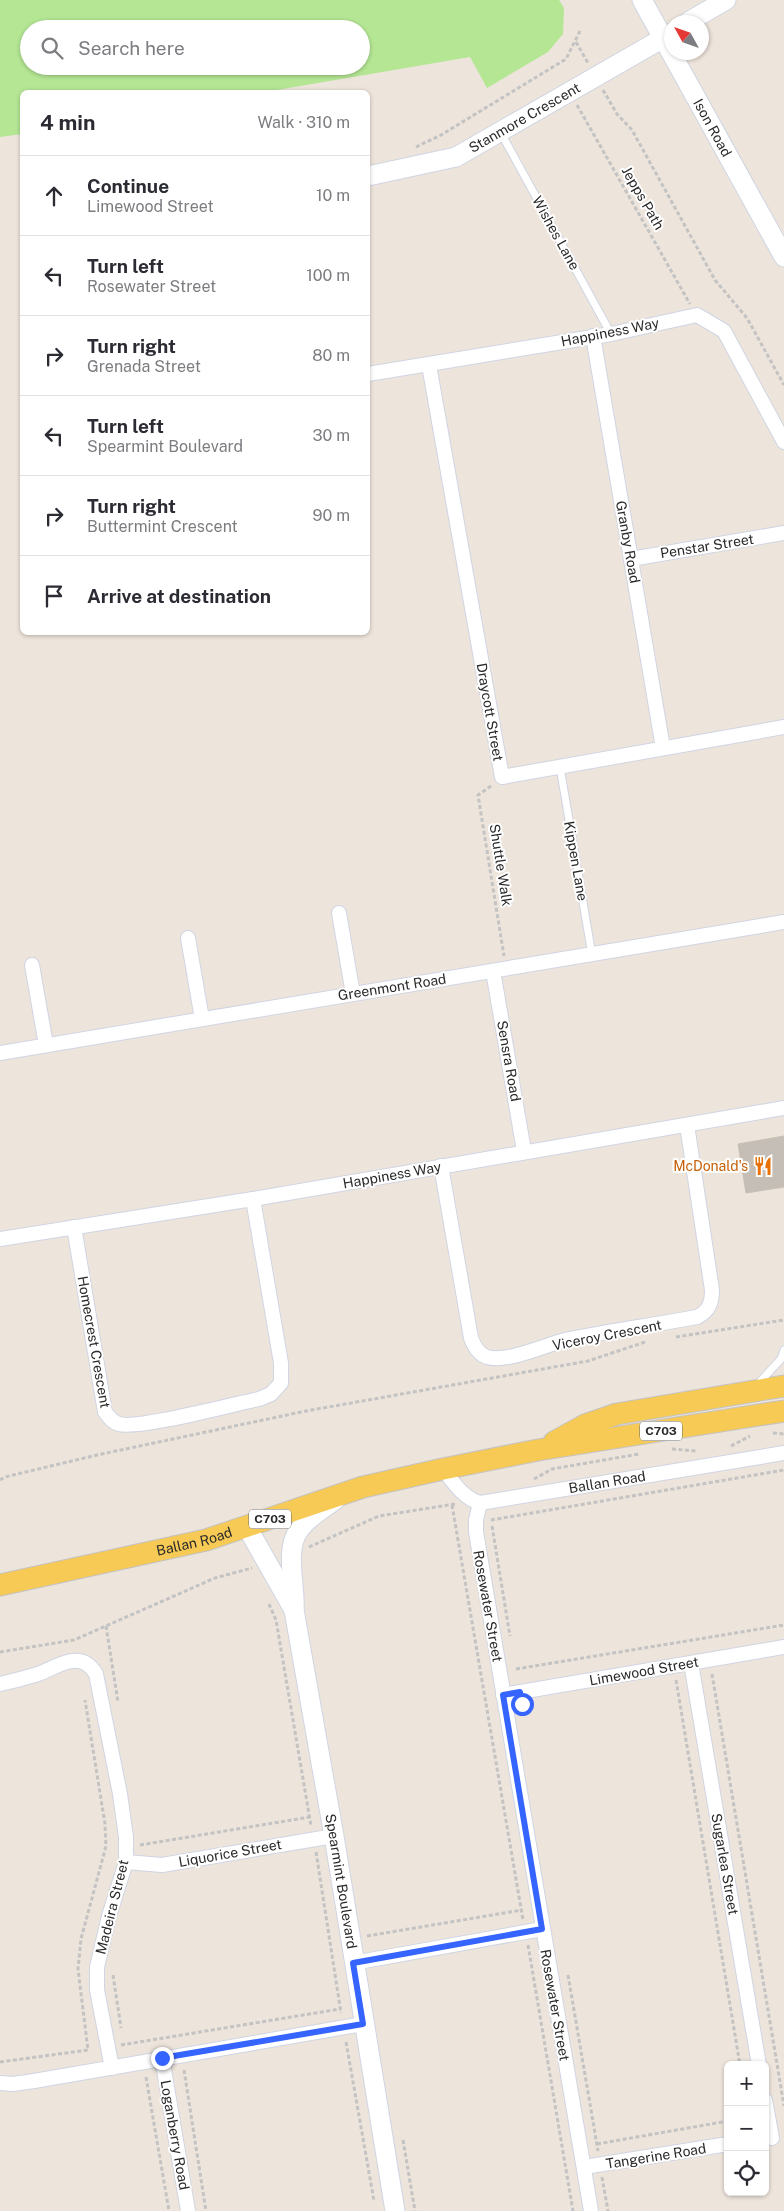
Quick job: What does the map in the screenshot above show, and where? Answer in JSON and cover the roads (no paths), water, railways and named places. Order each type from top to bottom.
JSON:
[{"type":"main road","name":"Ballan Road","points":[[538,1450],[585,1426],[617,1414],[784,1386]]},
{"type":"main road","name":"Ballan Road","points":[[0,1585],[206,1540],[364,1487],[443,1469],[538,1450],[784,1411]]},
{"type":"street","name":"Ison Road","points":[[642,0],[664,31]]},
{"type":"street","points":[[700,15],[726,0]]},
{"type":"street","name":"Stanmore Crescent","points":[[370,176],[456,157],[501,133],[664,37]]},
{"type":"street","name":"Ison Road","points":[[680,60],[784,257]]},
{"type":"street","name":"Happiness Way","points":[[370,374],[610,334],[696,315],[724,331],[784,442]]},
{"type":"street","name":"Granby Road","points":[[593,336],[663,748]]},
{"type":"street","name":"Draycott Street","points":[[429,365],[502,777],[784,727]]},
{"type":"street","name":"Penstar Street","points":[[631,559],[784,533]]},
{"type":"street","points":[[339,913],[353,994]]},
{"type":"street","name":"Greenmont Road","points":[[0,1053],[784,922]]},
{"type":"street","points":[[188,938],[202,1019]]},
{"type":"street","points":[[32,965],[46,1045]]},
{"type":"street","name":"Sensra Road","points":[[499,970],[524,1151]]},
{"type":"street","name":"Happiness Way","points":[[0,1239],[253,1199],[524,1151],[784,1108]]},
{"type":"street","name":"Viceroy Crescent","points":[[441,1166],[474,1347],[480,1354],[488,1358],[528,1353],[564,1341],[697,1318],[704,1314],[710,1306],[712,1290],[687,1125]]},
{"type":"street","name":"Homecrest Crescent","points":[[74,1227],[105,1412],[111,1420],[119,1425],[145,1423],[259,1399],[271,1394],[281,1383],[281,1363],[253,1199]]},
{"type":"street","name":"Ballan Road","points":[[474,1501],[784,1453]]},
{"type":"street","points":[[443,1469],[474,1501]]},
{"type":"street","name":"Spearmint Boulevard","points":[[344,1494],[300,1528],[294,1538],[292,1554],[296,1593],[294,1610],[334,1836],[394,2211]]},
{"type":"street","name":"Rosewater Street","points":[[474,1501],[476,1532],[591,2211]]},
{"type":"street","name":"Spearmint Boulevard","points":[[247,1526],[269,1562],[280,1589],[294,1610]]},
{"type":"street","name":"Limewood Street","points":[[503,1695],[784,1647]]},
{"type":"street","name":"Madeira Street","points":[[0,1684],[41,1673],[63,1662],[75,1660],[93,1668],[96,1674],[120,1794],[126,1837],[126,1862],[109,1916],[97,1967],[97,1990],[112,2068]]},
{"type":"street","name":"Sugarlea Street","points":[[691,1663],[758,2061]]},
{"type":"street","name":"Liquorice Street","points":[[126,1862],[162,1864],[334,1836]]},
{"type":"street","points":[[353,1963],[542,1929]]},
{"type":"street","points":[[0,2083],[20,2083],[162,2058],[344,2034],[363,2024]]},
{"type":"street","name":"Loganberry Road","points":[[162,2058],[188,2211]]},
{"type":"street","points":[[766,2106],[774,2137]]},
{"type":"street","name":"Tangerine Road","points":[[584,2167],[724,2145]]},
{"type":"lane","name":"Wishes Lane","points":[[501,133],[610,334]]},
{"type":"lane","name":"Kippen Lane","points":[[560,767],[592,955]]},
{"type":"lane","points":[[751,1391],[781,1359],[784,1350]]},
{"type":"place","name":"McDonald's","points":[[763,1166]]}]
